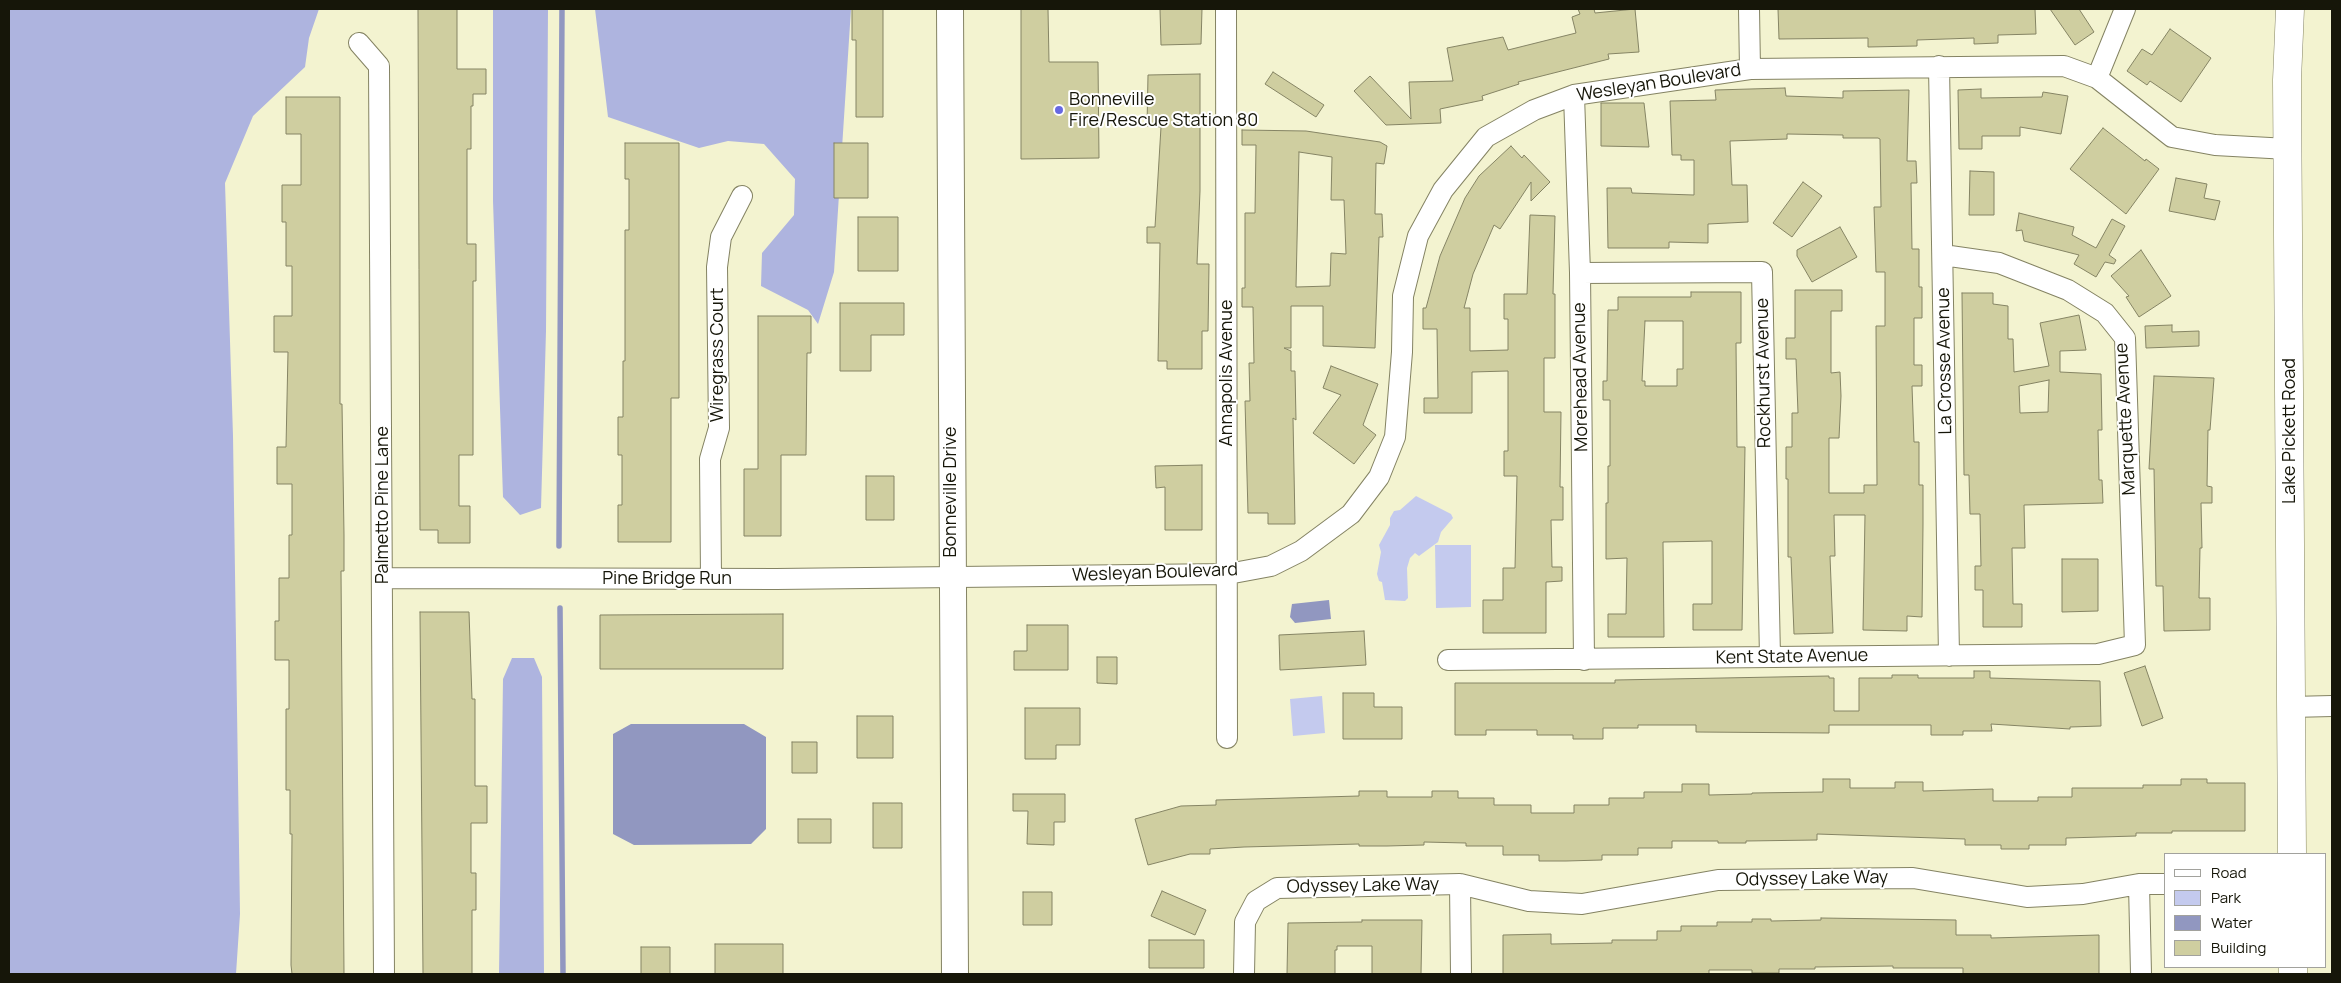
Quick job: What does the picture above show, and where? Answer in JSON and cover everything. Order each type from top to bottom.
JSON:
[{"type":"main road","name":"Lake Pickett Road","points":[[2290,9],[2287,72],[2292,853]]},
{"type":"street","name":"Bonneville Drive","points":[[950,9],[955,974]]},
{"type":"street","name":"Annapolis Avenue","points":[[1226,9],[1227,738]]},
{"type":"street","points":[[1749,9],[1750,69]]},
{"type":"street","points":[[2097,78],[2126,9]]},
{"type":"street","name":"Palmetto Pine Lane","points":[[359,43],[380,66],[384,974]]},
{"type":"street","name":"La Crosse Avenue","points":[[1939,66],[1949,656]]},
{"type":"street","name":"Wesleyan Boulevard","points":[[952,576],[1228,574],[1271,566],[1301,551],[1351,514],[1378,477],[1395,437],[1402,352],[1403,296],[1418,236],[1443,190],[1486,136],[1534,110],[1574,95],[1750,69],[2064,66],[2097,78],[2172,137],[2215,146],[2288,149]]},
{"type":"street","name":"Morehead Avenue","points":[[1574,95],[1580,273],[1584,660]]},
{"type":"street","name":"Wiregrass Court","points":[[711,579],[710,459],[719,428],[717,267],[720,237],[742,196]]},
{"type":"street","name":"Marquette Avenue","points":[[1943,254],[1999,263],[2068,290],[2105,313],[2125,338],[2135,645]]},
{"type":"street","name":"Rockhurst Avenue","points":[[1580,273],[1762,272],[1770,657]]},
{"type":"street","name":"Pine Bridge Run","points":[[383,578],[711,579],[952,576]]},
{"type":"street","name":"Kent State Avenue","points":[[1448,660],[2098,654],[2135,645]]},
{"type":"street","points":[[2291,707],[2332,706]]},
{"type":"street","name":"Odyssey Lake Way","points":[[1244,974],[1245,922],[1256,901],[1277,888],[1460,884],[1529,901],[1582,904],[1718,880],[1913,878],[2027,897],[2082,894],[2139,884],[2164,884]]},
{"type":"street","name":"Odyssey Lake Way","points":[[1460,884],[1461,974]]},
{"type":"street","points":[[2139,884],[2141,974]]},
{"type":"green space","points":[[1416,496],[1451,514],[1453,518],[1441,532],[1438,542],[1419,556],[1415,553],[1410,558],[1407,568],[1408,598],[1405,601],[1385,600],[1382,582],[1379,581],[1377,574],[1381,552],[1379,545],[1390,525],[1390,518],[1394,511],[1400,510]]},
{"type":"green space","points":[[1435,545],[1471,545],[1471,607],[1436,608]]},
{"type":"green space","points":[[1322,696],[1325,733],[1293,736],[1290,699]]},
{"type":"shaded area","points":[[9,9],[319,9],[309,38],[305,67],[253,116],[225,183],[233,436],[240,914],[236,974],[9,974]]},
{"type":"shaded area","points":[[493,9],[548,9],[546,331],[541,508],[520,515],[503,497],[493,201]]},
{"type":"shaded area","points":[[595,9],[851,9],[834,272],[818,324],[808,310],[761,286],[762,253],[794,215],[795,179],[764,144],[728,141],[699,148],[608,117]]},
{"type":"shaded area","points":[[512,658],[534,658],[542,677],[544,974],[499,974],[503,679]]},
{"type":"water","points":[[1329,600],[1331,619],[1295,623],[1290,617],[1292,604]]},
{"type":"water","points":[[631,724],[744,724],[766,737],[766,829],[751,844],[634,845],[613,834],[613,734]]},
{"type":"building","points":[[418,9],[457,9],[457,69],[486,69],[486,94],[473,94],[473,106],[471,106],[471,149],[467,149],[467,244],[476,244],[476,281],[473,281],[473,455],[459,455],[459,506],[470,506],[470,543],[438,543],[438,530],[420,530]]},
{"type":"building","points":[[852,9],[883,9],[883,117],[856,117],[856,40],[852,40]]},
{"type":"building","name":"Bonneville Fire/Rescue Station 80","points":[[1021,9],[1048,9],[1049,62],[1098,62],[1099,158],[1021,159]]},
{"type":"building","points":[[1160,9],[1202,9],[1201,44],[1161,45]]},
{"type":"building","points":[[1578,9],[1594,9],[1595,13],[1635,9],[1639,52],[1608,54],[1609,59],[1518,82],[1519,84],[1482,96],[1483,100],[1440,109],[1441,123],[1386,125],[1354,91],[1370,76],[1411,119],[1409,82],[1453,81],[1447,48],[1503,37],[1508,50],[1576,33],[1572,17],[1580,14]]},
{"type":"building","points":[[1778,9],[2035,9],[2036,34],[1998,35],[1998,43],[1974,44],[1974,38],[1917,40],[1917,46],[1868,47],[1868,38],[1779,39]]},
{"type":"building","points":[[2050,9],[2079,9],[2094,32],[2075,45]]},
{"type":"building","points":[[2170,29],[2211,58],[2181,102],[2150,81],[2147,85],[2127,71],[2142,49],[2152,55]]},
{"type":"building","points":[[1273,72],[1324,105],[1316,117],[1265,84]]},
{"type":"building","points":[[1200,74],[1200,191],[1197,264],[1209,264],[1208,331],[1202,331],[1202,369],[1167,369],[1167,361],[1158,361],[1160,243],[1147,243],[1147,227],[1155,227],[1161,127],[1147,126],[1148,75]]},
{"type":"building","points":[[1785,88],[1786,96],[1843,98],[1843,91],[1909,90],[1907,161],[1916,161],[1917,183],[1911,183],[1912,249],[1919,249],[1919,287],[1922,287],[1922,318],[1914,318],[1914,365],[1922,365],[1922,386],[1912,386],[1914,442],[1919,442],[1919,485],[1923,485],[1923,524],[1922,617],[1907,616],[1907,631],[1863,630],[1865,515],[1834,515],[1835,556],[1830,556],[1833,633],[1794,634],[1791,557],[1788,557],[1786,447],[1792,447],[1792,413],[1798,413],[1796,359],[1786,359],[1786,338],[1795,338],[1795,290],[1842,290],[1842,311],[1831,311],[1831,373],[1840,372],[1841,396],[1839,438],[1829,438],[1829,493],[1864,493],[1864,485],[1877,485],[1876,326],[1885,326],[1885,272],[1876,272],[1874,207],[1881,207],[1880,139],[1843,138],[1843,135],[1787,134],[1787,139],[1730,141],[1732,185],[1747,185],[1748,222],[1708,224],[1708,243],[1669,242],[1669,248],[1608,248],[1607,188],[1631,188],[1632,193],[1694,195],[1694,160],[1681,160],[1681,155],[1672,155],[1670,101],[1716,100],[1715,90]]},
{"type":"building","points":[[1981,89],[1981,98],[2042,97],[2043,92],[2068,96],[2061,134],[2020,127],[2020,136],[1982,136],[1982,149],[1959,149],[1958,90]]},
{"type":"building","points":[[286,97],[340,97],[340,404],[342,404],[344,535],[344,571],[341,571],[344,974],[292,974],[291,965],[292,834],[290,834],[290,790],[286,790],[286,709],[289,709],[289,660],[275,660],[275,621],[279,621],[279,578],[289,578],[289,535],[292,535],[292,484],[277,484],[277,447],[286,447],[288,352],[274,352],[274,316],[292,316],[292,266],[286,266],[286,222],[282,222],[282,185],[301,185],[301,134],[286,134]]},
{"type":"building","points":[[1601,103],[1644,103],[1649,147],[1601,146]]},
{"type":"building","points":[[2103,128],[2145,161],[2146,159],[2159,169],[2126,214],[2070,169]]},
{"type":"building","points":[[1242,130],[1306,131],[1380,142],[1387,146],[1384,164],[1376,163],[1375,214],[1382,214],[1383,237],[1379,237],[1375,348],[1323,346],[1323,306],[1291,306],[1291,348],[1284,348],[1291,351],[1291,371],[1295,371],[1296,420],[1293,418],[1295,524],[1268,524],[1268,513],[1248,513],[1245,401],[1250,401],[1249,363],[1254,363],[1253,307],[1242,307],[1242,288],[1245,288],[1245,213],[1255,213],[1256,145],[1242,145]],"holes":[[[1299,152],[1332,157],[1331,200],[1344,200],[1346,254],[1331,253],[1330,286],[1296,287]]]},
{"type":"building","points":[[625,143],[679,143],[679,398],[671,398],[671,542],[618,542],[618,505],[622,505],[622,455],[618,455],[618,417],[623,417],[625,230],[629,230],[629,179],[625,179]]},
{"type":"building","points":[[834,143],[868,143],[868,198],[834,198]]},
{"type":"building","points":[[1511,146],[1522,158],[1524,155],[1550,182],[1531,201],[1531,182],[1500,229],[1494,225],[1473,274],[1464,308],[1470,308],[1470,351],[1508,350],[1508,319],[1504,319],[1504,294],[1527,294],[1530,215],[1555,216],[1553,294],[1555,294],[1555,358],[1544,358],[1544,412],[1561,412],[1560,487],[1563,487],[1563,520],[1551,520],[1552,567],[1562,567],[1562,581],[1546,582],[1546,633],[1483,633],[1483,600],[1503,600],[1503,568],[1515,568],[1517,476],[1504,476],[1504,451],[1508,451],[1508,371],[1472,372],[1472,413],[1424,413],[1424,398],[1438,398],[1437,329],[1423,329],[1423,308],[1426,308],[1440,256],[1465,198],[1479,176]]},
{"type":"building","points":[[1970,171],[1994,172],[1994,215],[1969,215]]},
{"type":"building","points":[[2176,178],[2207,184],[2204,198],[2220,201],[2215,220],[2169,211]]},
{"type":"building","points":[[1803,182],[1822,196],[1792,237],[1773,223]]},
{"type":"building","points":[[2019,213],[2074,227],[2072,235],[2096,248],[2112,219],[2125,226],[2109,255],[2116,260],[2114,264],[2105,262],[2096,277],[2074,264],[2079,255],[2024,241],[2022,230],[2016,231]]},
{"type":"building","points":[[858,217],[898,217],[898,271],[858,271]]},
{"type":"building","points":[[1840,227],[1857,257],[1812,282],[1797,256],[1797,250]]},
{"type":"building","points":[[2141,250],[2171,296],[2139,317],[2126,297],[2129,296],[2111,276]]},
{"type":"building","points":[[1691,292],[1741,292],[1741,343],[1736,343],[1737,447],[1745,447],[1742,630],[1693,630],[1693,604],[1712,604],[1712,541],[1663,542],[1664,637],[1608,637],[1608,614],[1626,614],[1627,558],[1606,559],[1606,503],[1608,503],[1608,466],[1610,466],[1610,400],[1603,400],[1603,381],[1607,381],[1608,310],[1618,310],[1618,297],[1691,297]],"holes":[[[1645,321],[1683,321],[1683,369],[1677,369],[1677,386],[1645,386],[1645,381],[1642,381]]]},
{"type":"building","points":[[1962,293],[1993,293],[1993,304],[2008,306],[2008,339],[2013,339],[2014,372],[2049,366],[2040,323],[2079,315],[2086,350],[2060,351],[2060,372],[2101,374],[2102,430],[2098,430],[2099,480],[2102,480],[2103,503],[2024,505],[2025,548],[2012,548],[2013,604],[2022,604],[2022,627],[1983,627],[1983,590],[1975,590],[1975,566],[1981,566],[1980,514],[1970,514],[1969,475],[1964,475]],"holes":[[[2049,380],[2048,412],[2020,413],[2019,386]]]},
{"type":"building","points":[[840,303],[904,303],[904,335],[871,335],[871,371],[840,371]]},
{"type":"building","points":[[758,316],[811,316],[811,353],[807,353],[806,455],[781,455],[781,536],[744,536],[744,469],[758,469]]},
{"type":"building","points":[[2172,325],[2172,332],[2199,331],[2199,346],[2146,348],[2145,326]]},
{"type":"building","points":[[1331,366],[1378,384],[1363,425],[1376,435],[1354,464],[1313,433],[1341,395],[1323,388]]},
{"type":"building","points":[[2154,376],[2214,378],[2210,430],[2208,430],[2207,486],[2212,487],[2212,503],[2201,503],[2202,548],[2200,548],[2199,598],[2210,598],[2210,630],[2164,631],[2163,586],[2156,586],[2154,469],[2149,469]]},
{"type":"building","points":[[1202,465],[1202,530],[1165,530],[1165,487],[1156,488],[1155,466]]},
{"type":"building","points":[[866,476],[894,476],[894,520],[866,520]]},
{"type":"building","points":[[2062,559],[2098,559],[2098,611],[2062,612]]},
{"type":"building","points":[[420,612],[469,612],[472,699],[475,699],[475,786],[487,786],[487,823],[471,823],[471,873],[476,873],[476,910],[472,910],[472,974],[423,974]]},
{"type":"building","points":[[783,614],[783,669],[600,669],[600,615]]},
{"type":"building","points":[[1027,625],[1068,625],[1068,670],[1014,670],[1014,651],[1027,651]]},
{"type":"building","points":[[1364,631],[1366,665],[1280,670],[1279,635]]},
{"type":"building","points":[[1097,657],[1117,657],[1117,684],[1097,683]]},
{"type":"building","points":[[2145,666],[2163,718],[2142,726],[2124,673]]},
{"type":"building","points":[[1974,671],[1990,671],[1990,678],[2100,681],[2101,726],[2070,727],[2070,729],[1991,724],[1992,731],[1963,731],[1963,735],[1931,735],[1931,725],[1829,725],[1829,733],[1696,732],[1696,725],[1638,725],[1638,728],[1603,728],[1603,739],[1573,739],[1573,735],[1537,735],[1537,730],[1486,730],[1486,735],[1455,735],[1455,683],[1615,683],[1615,680],[1829,676],[1829,678],[1834,678],[1834,711],[1859,711],[1859,678],[1892,678],[1892,675],[1918,675],[1918,678],[1974,678]]},
{"type":"building","points":[[1343,693],[1374,693],[1374,707],[1402,707],[1402,739],[1343,739]]},
{"type":"building","points":[[1025,708],[1080,708],[1080,745],[1056,745],[1056,759],[1025,759]]},
{"type":"building","points":[[857,716],[893,716],[893,758],[857,758]]},
{"type":"building","points":[[792,742],[817,742],[817,773],[792,773]]},
{"type":"building","points":[[1823,779],[1850,779],[1850,788],[1895,788],[1895,782],[1923,782],[1923,791],[1993,789],[1993,801],[2038,801],[2038,797],[2072,797],[2072,788],[2143,788],[2143,785],[2181,785],[2181,779],[2207,779],[2207,783],[2245,783],[2245,831],[2172,831],[2172,833],[2136,833],[2136,836],[2066,838],[2066,845],[2029,845],[2029,849],[2001,849],[2001,845],[1965,845],[1965,839],[1817,834],[1817,840],[1746,841],[1746,843],[1672,841],[1672,848],[1638,848],[1638,855],[1602,855],[1602,860],[1566,861],[1539,861],[1539,855],[1503,855],[1503,846],[1466,846],[1466,843],[1424,842],[1424,845],[1359,846],[1359,844],[1244,847],[1210,849],[1210,854],[1190,854],[1148,865],[1135,819],[1181,806],[1216,805],[1216,800],[1359,796],[1359,791],[1387,791],[1387,797],[1432,797],[1432,791],[1458,791],[1458,798],[1494,798],[1494,805],[1531,805],[1531,813],[1574,813],[1574,805],[1609,805],[1609,798],[1644,798],[1644,792],[1682,792],[1682,784],[1709,784],[1709,795],[1823,792]]},
{"type":"building","points":[[1013,794],[1065,794],[1065,822],[1054,822],[1054,845],[1027,844],[1028,811],[1013,811]]},
{"type":"building","points":[[873,803],[902,803],[902,848],[873,848]]},
{"type":"building","points":[[798,819],[831,819],[831,843],[798,843]]},
{"type":"building","points":[[1162,891],[1206,910],[1195,935],[1151,916]]},
{"type":"building","points":[[1023,892],[1052,892],[1052,925],[1023,925]]},
{"type":"building","points":[[1821,918],[1956,920],[1956,935],[1991,935],[1991,938],[2099,935],[2099,974],[1963,974],[1963,968],[1893,968],[1893,966],[1779,969],[1779,973],[1752,973],[1752,970],[1709,970],[1709,974],[1503,974],[1503,935],[1551,934],[1551,944],[1612,943],[1612,940],[1657,940],[1657,931],[1681,931],[1681,926],[1717,926],[1717,922],[1752,922],[1752,919],[1771,919],[1771,921],[1821,920]]},
{"type":"building","points":[[1362,920],[1422,920],[1421,974],[1372,974],[1372,946],[1337,946],[1337,950],[1335,950],[1335,974],[1287,974],[1288,923],[1362,922]]},
{"type":"building","points":[[1149,940],[1204,940],[1204,968],[1149,968]]},
{"type":"building","points":[[715,944],[783,944],[783,974],[715,974]]},
{"type":"building","points":[[641,947],[670,947],[670,974],[641,974]]},
{"type":"waterway","points":[[559,546],[562,9]]},
{"type":"waterway","points":[[560,608],[563,974]]},
{"type":"place","name":"Bonneville Fire/Rescue Station 80","points":[[1059,110]]}]
